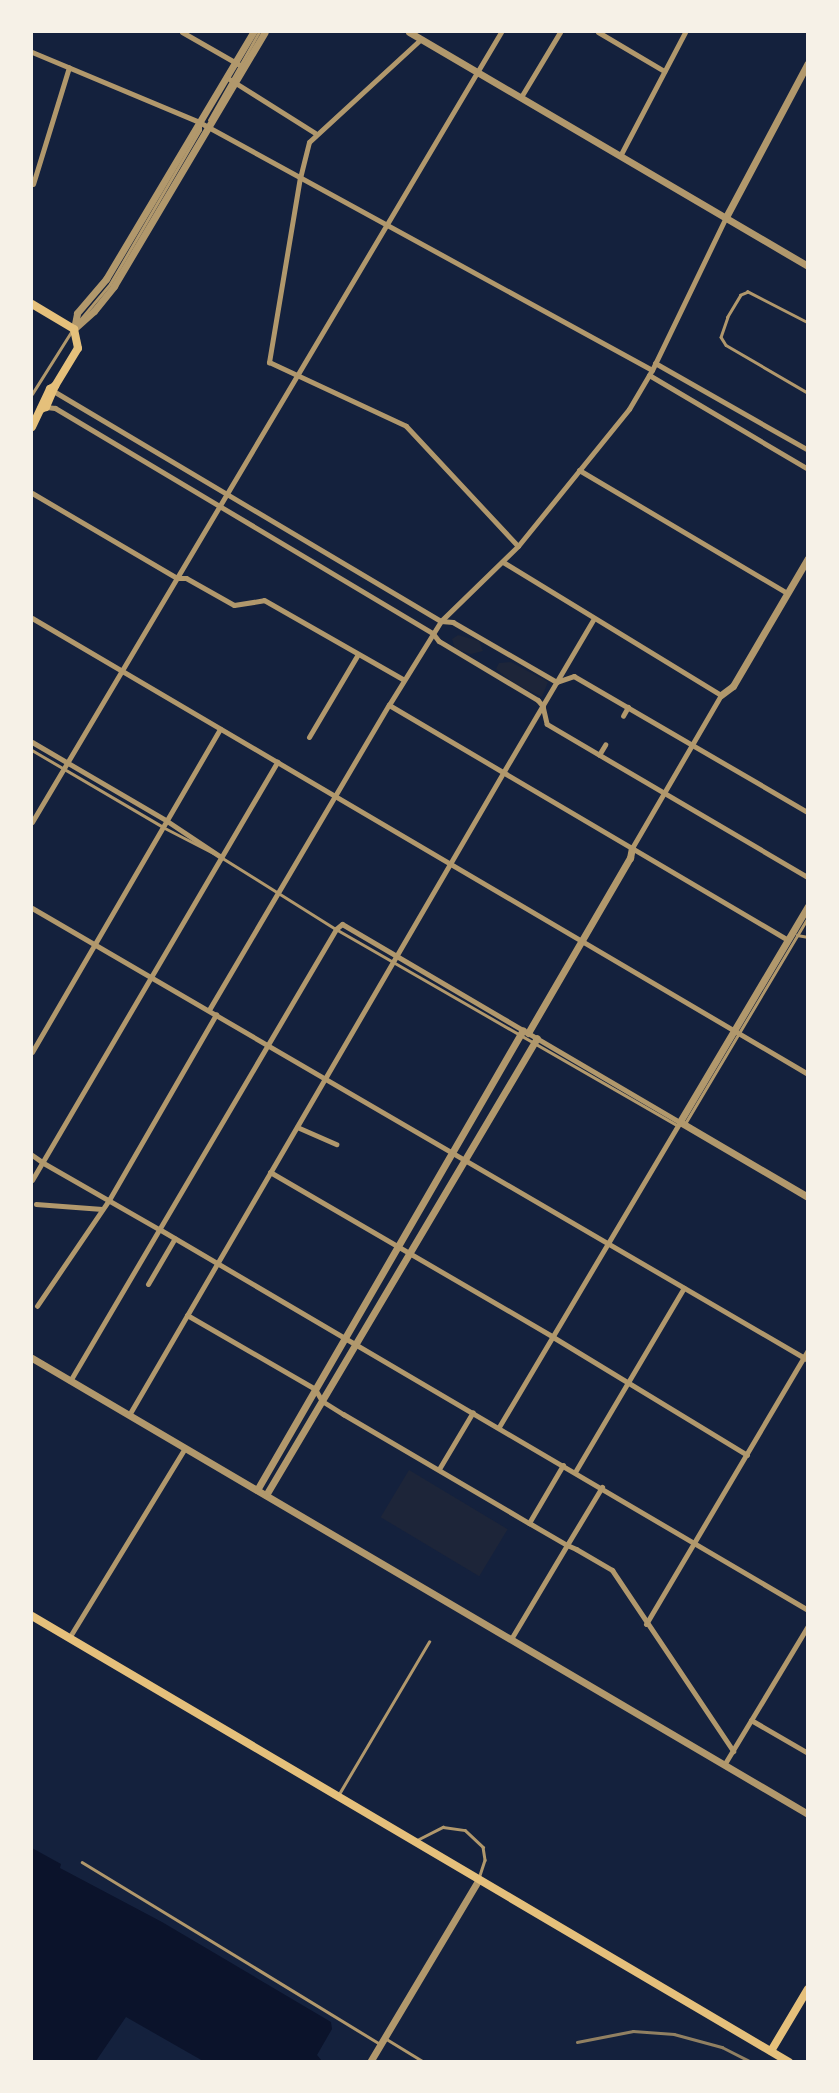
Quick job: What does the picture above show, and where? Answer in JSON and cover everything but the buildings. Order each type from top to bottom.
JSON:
[{"type":"main road","points":[[32,304],[74,329],[78,344],[55,389],[50,389],[44,408],[32,427]]},
{"type":"main road","points":[[32,1616],[789,2062]]},
{"type":"main road","points":[[771,2051],[807,1989]]},
{"type":"street","points":[[182,32],[239,65]]},
{"type":"street","points":[[239,65],[253,32]]},
{"type":"street","points":[[74,329],[77,313],[106,279],[199,122],[265,32]]},
{"type":"street","points":[[409,32],[807,266]]},
{"type":"street","points":[[32,822],[501,32]]},
{"type":"street","points":[[521,97],[560,32]]},
{"type":"street","points":[[598,32],[664,71]]},
{"type":"street","points":[[611,39],[615,32]]},
{"type":"street","points":[[620,156],[685,32]]},
{"type":"street","points":[[421,39],[315,133],[309,142],[300,177],[269,362],[296,377],[407,426],[518,546]]},
{"type":"street","points":[[32,52],[199,122],[650,372],[807,469]]},
{"type":"street","points":[[209,1010],[432,633],[518,546],[629,409],[807,63]]},
{"type":"street","points":[[33,184],[69,67]]},
{"type":"street","points":[[230,79],[315,133]]},
{"type":"street","points":[[74,329],[94,311],[114,286],[208,127],[230,79]]},
{"type":"street","points":[[655,363],[807,450]]},
{"type":"street","points":[[55,389],[446,624],[453,622],[557,682],[574,676],[807,812]]},
{"type":"street","points":[[44,408],[55,408],[432,633],[543,706],[547,724],[807,877]]},
{"type":"street","points":[[579,470],[787,593]]},
{"type":"street","points":[[32,493],[177,578],[186,578],[234,605],[264,600],[404,680]]},
{"type":"street","points":[[257,1490],[452,1152],[582,942],[630,858],[632,848],[662,793],[721,695],[733,686],[807,558]]},
{"type":"street","points":[[503,562],[593,620],[721,695]]},
{"type":"street","points":[[32,618],[807,1074]]},
{"type":"street","points":[[129,1415],[593,620]]},
{"type":"street","points":[[309,737],[358,653]]},
{"type":"street","points":[[389,705],[632,848],[792,936]]},
{"type":"street","points":[[623,716],[628,707]]},
{"type":"street","points":[[32,1052],[220,729]]},
{"type":"street","points":[[32,742],[65,766],[167,821],[221,857]]},
{"type":"street","points":[[599,755],[605,745]]},
{"type":"street","points":[[32,1180],[277,762]]},
{"type":"street","points":[[499,1427],[736,1032],[807,906]]},
{"type":"street","points":[[32,908],[806,1359]]},
{"type":"street","points":[[70,1381],[157,1228],[342,923],[395,959],[524,1033],[535,1042],[807,1198]]},
{"type":"street","points":[[37,1306],[108,1200],[216,1014]]},
{"type":"street","points":[[32,1033],[40,1038]]},
{"type":"street","points":[[266,1495],[535,1042]]},
{"type":"street","points":[[297,1127],[335,1144]]},
{"type":"street","points":[[32,1156],[345,1336],[807,1609]]},
{"type":"street","points":[[270,1172],[553,1337],[747,1455]]},
{"type":"street","points":[[36,1204],[102,1209]]},
{"type":"street","points":[[148,1284],[176,1238]]},
{"type":"street","points":[[575,1472],[684,1287]]},
{"type":"street","points":[[187,1315],[315,1389],[322,1401],[612,1570],[733,1751]]},
{"type":"street","points":[[646,1624],[806,1359],[807,1350]]},
{"type":"street","points":[[32,1358],[807,1814]]},
{"type":"street","points":[[439,1469],[473,1412]]},
{"type":"street","points":[[69,1638],[185,1448]]},
{"type":"street","points":[[529,1523],[563,1465]]},
{"type":"street","points":[[511,1639],[601,1487]]},
{"type":"street","points":[[724,1765],[807,1626]]},
{"type":"street","points":[[751,1720],[807,1753]]},
{"type":"street","points":[[370,2062],[478,1881]]},
{"type":"lane","points":[[239,65],[259,32]]},
{"type":"lane","points":[[807,323],[748,292],[741,295],[728,317],[721,337],[726,345],[807,393]]},
{"type":"lane","points":[[32,394],[74,329]]},
{"type":"lane","points":[[32,750],[65,766],[163,827],[279,891],[336,929]]},
{"type":"lane","points":[[792,936],[807,917]]},
{"type":"lane","points":[[792,936],[807,937]]},
{"type":"lane","points":[[535,1042],[669,1123],[680,1124]]},
{"type":"lane","points":[[337,1797],[429,1642]]},
{"type":"lane","points":[[413,1842],[443,1827],[464,1830],[483,1847],[485,1860],[478,1881]]},
{"type":"lane","points":[[82,1862],[383,2041],[424,2062]]},
{"type":"shaded area","points":[[458,635],[479,641],[483,651],[471,654],[455,649],[452,639]]},
{"type":"shaded area","points":[[511,662],[548,682],[542,697],[515,684],[496,669],[499,663]]},
{"type":"shaded area","points":[[409,1470],[508,1529],[479,1576],[381,1517]]},
{"type":"shaded area","points":[[32,1848],[61,1864],[60,1868],[162,1922],[331,2022],[332,2029],[317,2055],[322,2061],[203,2061],[126,2017],[96,2061],[32,2061]]},
{"type":"railway","points":[[577,2042],[633,2031],[674,2034],[722,2047],[752,2062]]}]
